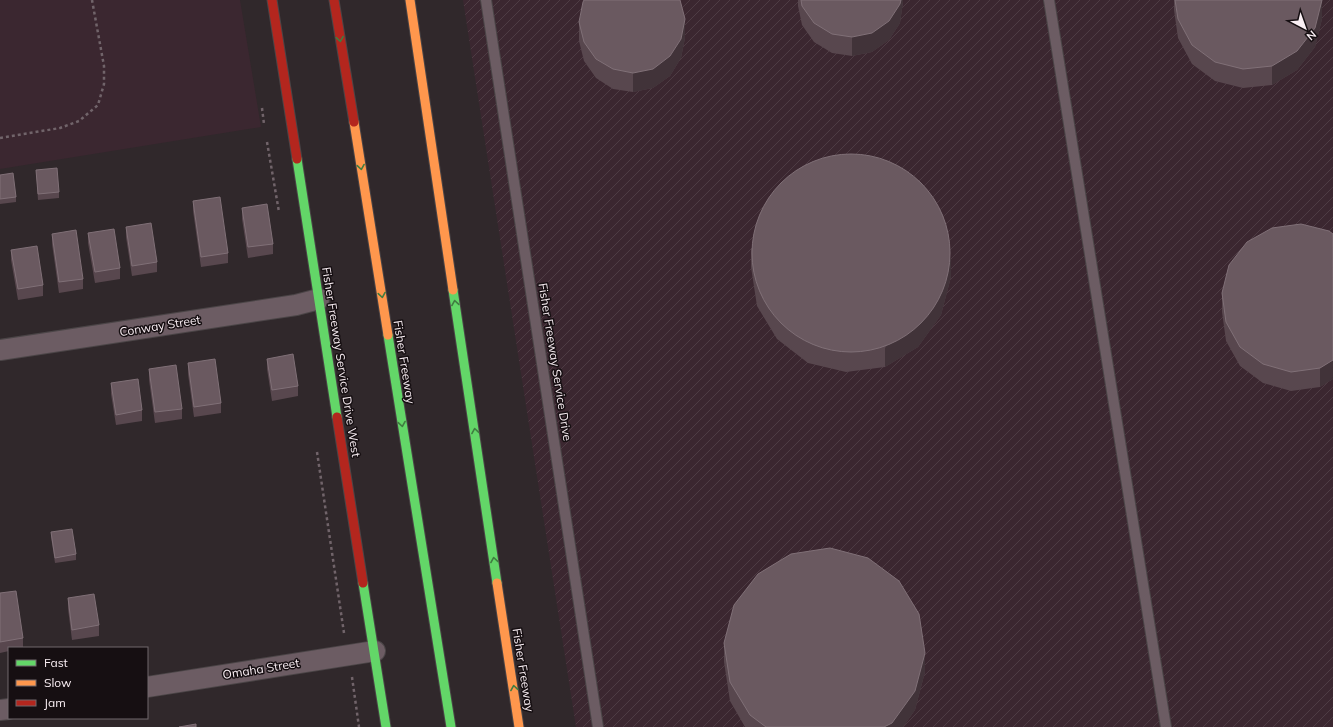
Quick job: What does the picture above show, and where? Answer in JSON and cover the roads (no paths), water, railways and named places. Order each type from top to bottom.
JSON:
[{"type":"main road","name":"Fisher Freeway Service Drive West","points":[[272,0],[386,727]]},
{"type":"main road","name":"Fisher Freeway","points":[[334,0],[451,727]]},
{"type":"main road","name":"Fisher Freeway","points":[[410,0],[519,727]]},
{"type":"street","name":"Conway Street","points":[[0,350],[296,305],[319,299]]},
{"type":"street","name":"Omaha Street","points":[[148,687],[375,651]]},
{"type":"lane","name":"Fisher Freeway Service Drive","points":[[486,0],[598,727]]},
{"type":"lane","points":[[1049,0],[1166,727]]}]
